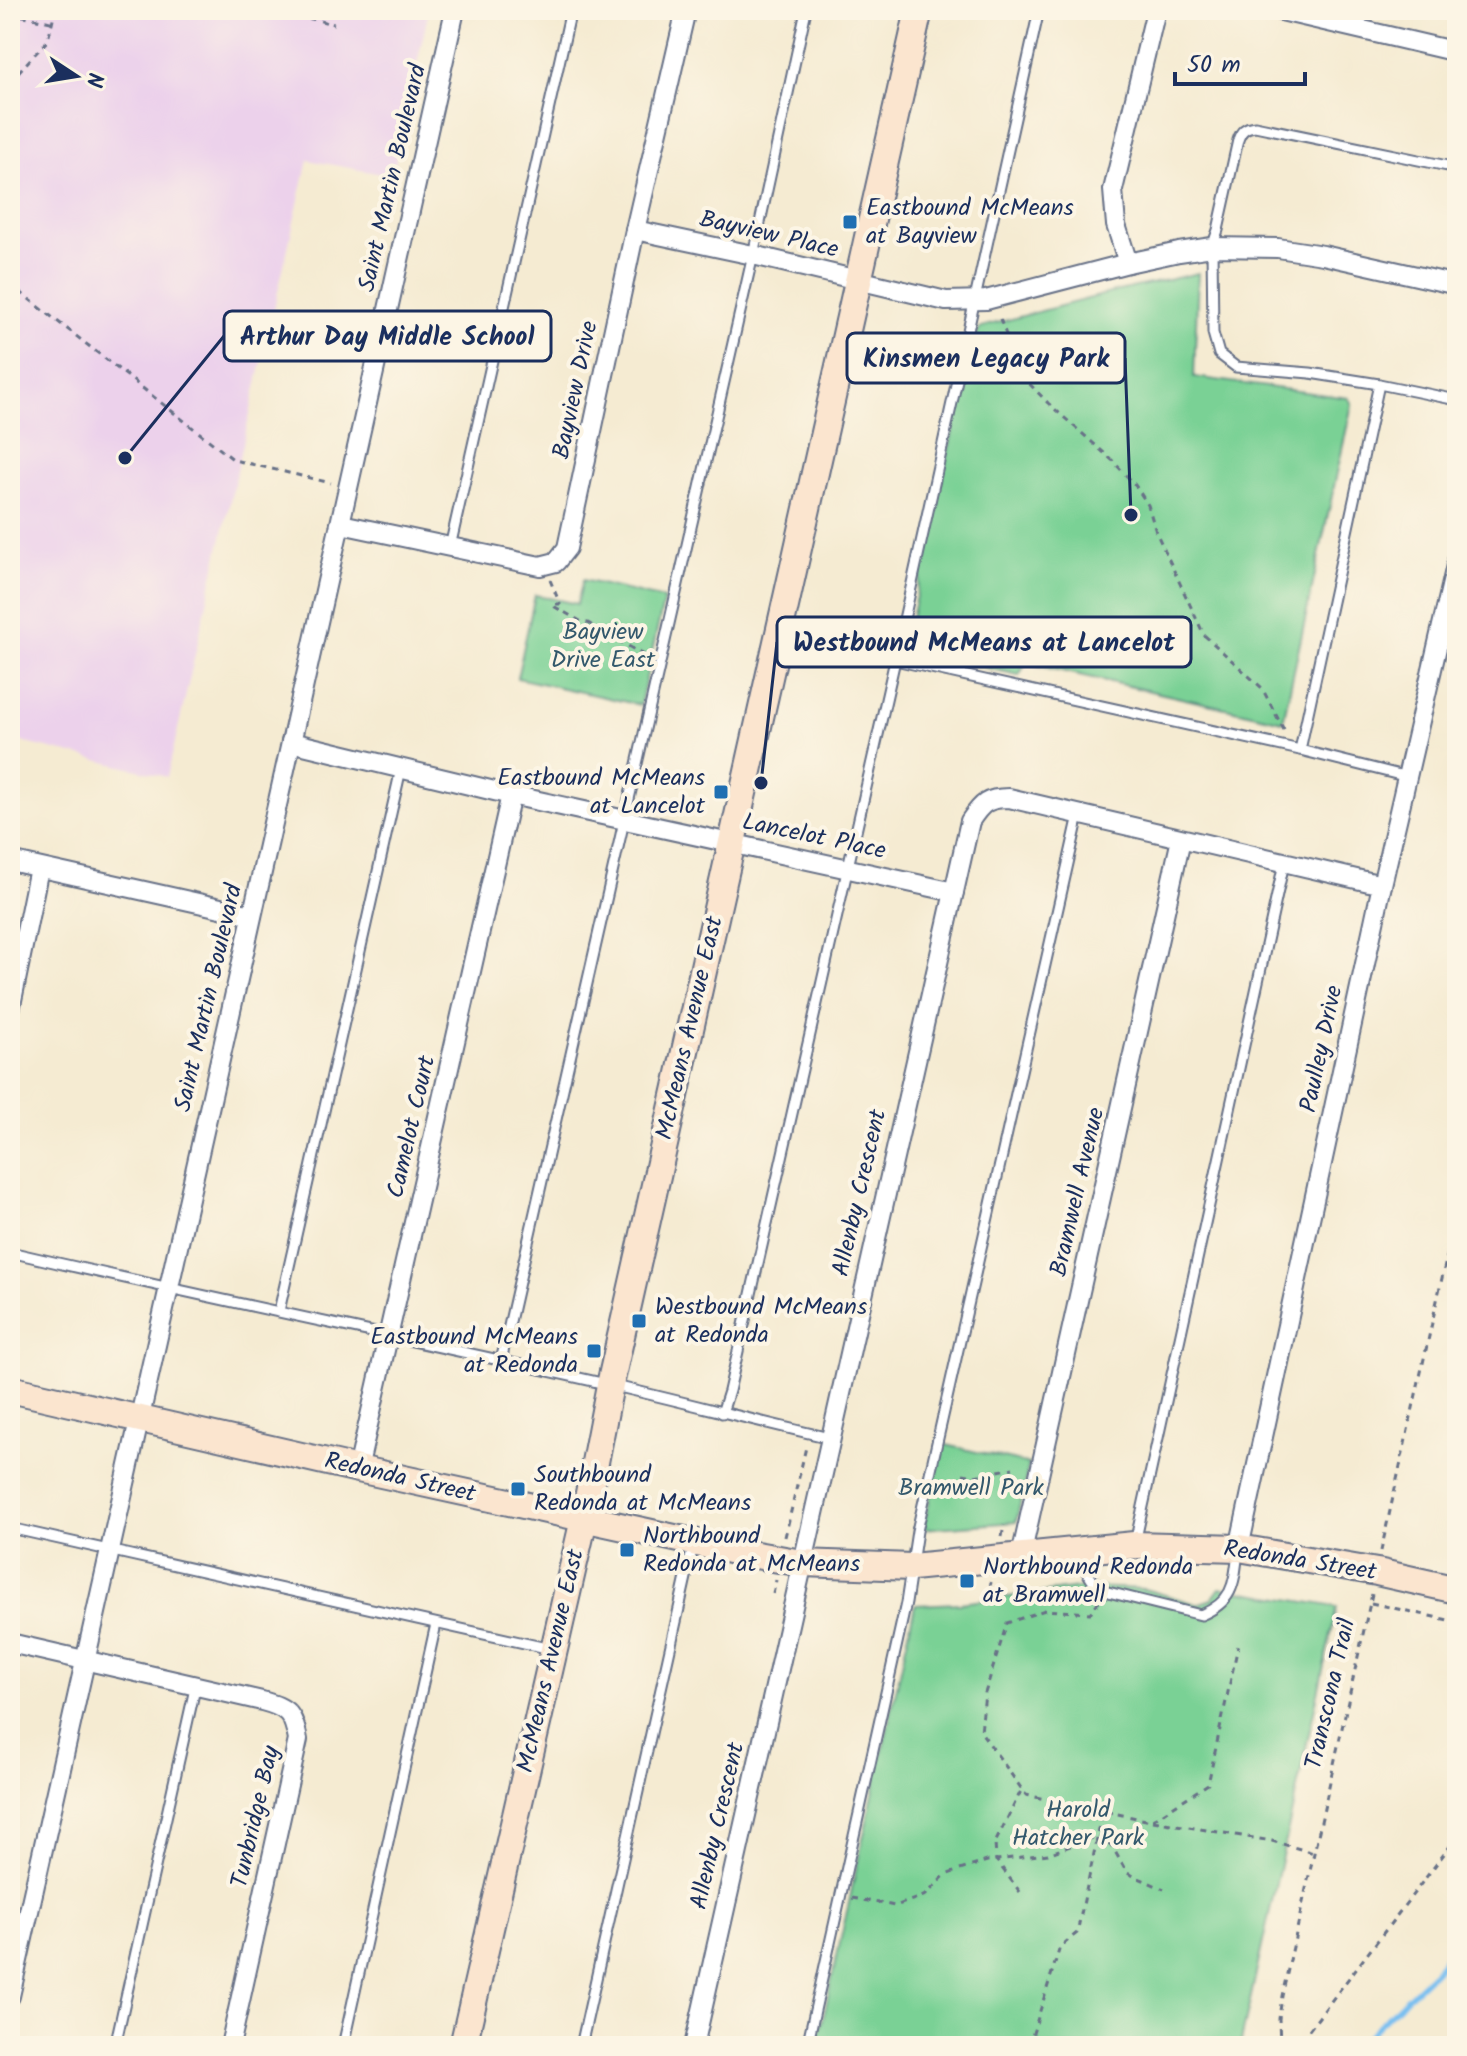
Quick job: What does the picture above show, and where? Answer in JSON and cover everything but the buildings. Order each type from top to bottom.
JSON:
[{"type":"street","name":"Saint Martin Boulevard","points":[[10,1996],[455,10]]},
{"type":"street","name":"Bayview Drive","points":[[543,566],[556,562],[567,548],[686,10]]},
{"type":"street","name":"McMeans Avenue East","points":[[463,2046],[584,1519],[610,1385],[919,10]]},
{"type":"street","points":[[1128,263],[1116,225],[1113,190],[1156,10]]},
{"type":"street","points":[[1277,10],[1457,52]]},
{"type":"street","name":"Bayview Place","points":[[635,230],[946,301],[1001,296],[1128,263],[1212,247],[1278,248],[1457,285]]},
{"type":"street","points":[[341,524],[543,566]]},
{"type":"street","name":"Paulley Drive","points":[[1239,1548],[1382,885],[1457,561]]},
{"type":"street","name":"Lancelot Place","points":[[291,742],[625,821],[954,892]]},
{"type":"street","name":"Camelot Court","points":[[358,1469],[511,795]]},
{"type":"street","name":"Allenby Crescent","points":[[694,2046],[791,1561],[830,1438],[970,821],[980,806],[994,798],[1009,798],[1382,885]]},
{"type":"street","name":"Bramwell Avenue","points":[[1021,1556],[1181,839]]},
{"type":"street","points":[[10,861],[252,915]]},
{"type":"street","points":[[10,1010],[14,976],[39,868]]},
{"type":"street","name":"Redonda Street","points":[[10,1389],[584,1519],[791,1561],[912,1567],[1134,1545],[1239,1548],[1377,1572],[1457,1590]]},
{"type":"street","name":"Tunbridge Bay","points":[[10,1643],[282,1706],[295,1720],[298,1740],[230,2046]]},
{"type":"lane","points":[[450,547],[571,10]]},
{"type":"lane","points":[[501,1361],[806,10]]},
{"type":"lane","points":[[722,1413],[895,660],[1039,10]]},
{"type":"lane","points":[[1457,168],[1248,127],[1241,132],[1238,140],[1212,247],[1213,333],[1219,354],[1236,367],[1310,373],[1457,400]]},
{"type":"lane","points":[[1297,750],[1379,384]]},
{"type":"lane","points":[[895,660],[1408,777]]},
{"type":"lane","points":[[279,1311],[401,769]]},
{"type":"lane","points":[[807,2046],[906,1603],[917,1531],[1079,815]]},
{"type":"lane","points":[[1134,1545],[1284,863]]},
{"type":"lane","points":[[10,1252],[610,1385],[830,1438]]},
{"type":"lane","points":[[10,1528],[554,1650]]},
{"type":"lane","points":[[581,2046],[694,1542]]},
{"type":"lane","points":[[1074,1551],[1092,1580],[1104,1591],[1201,1615],[1213,1610],[1229,1595],[1234,1584],[1239,1548]]},
{"type":"lane","points":[[343,2046],[436,1624]]},
{"type":"lane","points":[[115,2046],[196,1684]]},
{"type":"path","points":[[10,81],[48,40],[55,10]]},
{"type":"path","points":[[273,11],[334,24]]},
{"type":"path","points":[[10,13],[54,23]]},
{"type":"path","points":[[10,284],[234,460],[350,487]]},
{"type":"path","points":[[1000,319],[1022,376],[1135,485],[1148,505],[1156,532],[1204,635],[1262,688],[1297,750]]},
{"type":"path","points":[[543,566],[559,598],[560,604],[553,604],[555,607],[648,659],[650,654],[662,657]]},
{"type":"path","name":"Transcona Trail","points":[[1280,2046],[1282,1996],[1457,1211]]},
{"type":"path","points":[[773,1594],[791,1561],[809,1433]]},
{"type":"path","points":[[963,1474],[975,1476],[1013,1468]]},
{"type":"path","points":[[988,1597],[993,1574]]},
{"type":"path","points":[[1101,1598],[1090,1613],[1045,1610],[1007,1623],[985,1693],[981,1732],[1026,1795],[1151,1821],[1272,1841],[1314,1853]]},
{"type":"path","points":[[1370,1603],[1457,1622]]},
{"type":"path","points":[[1151,1821],[1208,1784],[1238,1646]]},
{"type":"path","points":[[1020,1892],[996,1860],[995,1843],[1022,1789]]},
{"type":"path","points":[[1029,2046],[1060,1947],[1077,1933],[1103,1811]]},
{"type":"path","points":[[841,1896],[895,1906],[926,1895],[945,1875],[996,1860],[1048,1854],[1098,1836]]},
{"type":"path","points":[[1098,1836],[1112,1846],[1127,1873],[1164,1889]]},
{"type":"path","points":[[1309,2030],[1457,1837]]},
{"type":"shaded area","points":[[23,10],[429,10],[392,176],[308,160],[167,777],[10,739],[10,66]]},
{"type":"green space","points":[[1198,273],[1194,377],[1348,398],[1352,404],[1283,721],[1026,663],[1019,675],[920,653],[909,641],[909,627],[974,337],[981,327]]},
{"type":"green space","name":"Bayview Drive East","points":[[583,580],[664,599],[640,705],[517,678],[535,595],[577,604]]},
{"type":"green space","name":"Bramwell Park","points":[[942,1444],[1029,1464],[1016,1522],[923,1529]]},
{"type":"green space","name":"Harold Hatcher Park","points":[[1087,1587],[1144,1589],[1197,1604],[1212,1599],[1220,1588],[1337,1607],[1240,2046],[817,2046],[915,1605],[960,1603]]},
{"type":"waterway","points":[[1357,2046],[1435,1971],[1457,1941]]},
{"type":"place","name":"Eastbound McMeans at Bayview","points":[[850,222]]},
{"type":"place","name":"Arthur Day Middle School","points":[[125,458]]},
{"type":"place","name":"Kinsmen Legacy Park","points":[[1131,515]]},
{"type":"place","name":"Westbound McMeans at Lancelot","points":[[761,783]]},
{"type":"place","name":"Eastbound McMeans at Lancelot","points":[[721,792]]},
{"type":"place","name":"Westbound McMeans at Redonda","points":[[639,1321]]},
{"type":"place","name":"Eastbound McMeans at Redonda","points":[[594,1351]]},
{"type":"place","name":"Southbound Redonda at McMeans","points":[[518,1489]]},
{"type":"place","name":"Northbound Redonda at McMeans","points":[[627,1550]]},
{"type":"place","name":"Northbound Redonda at Bramwell","points":[[967,1581]]}]
